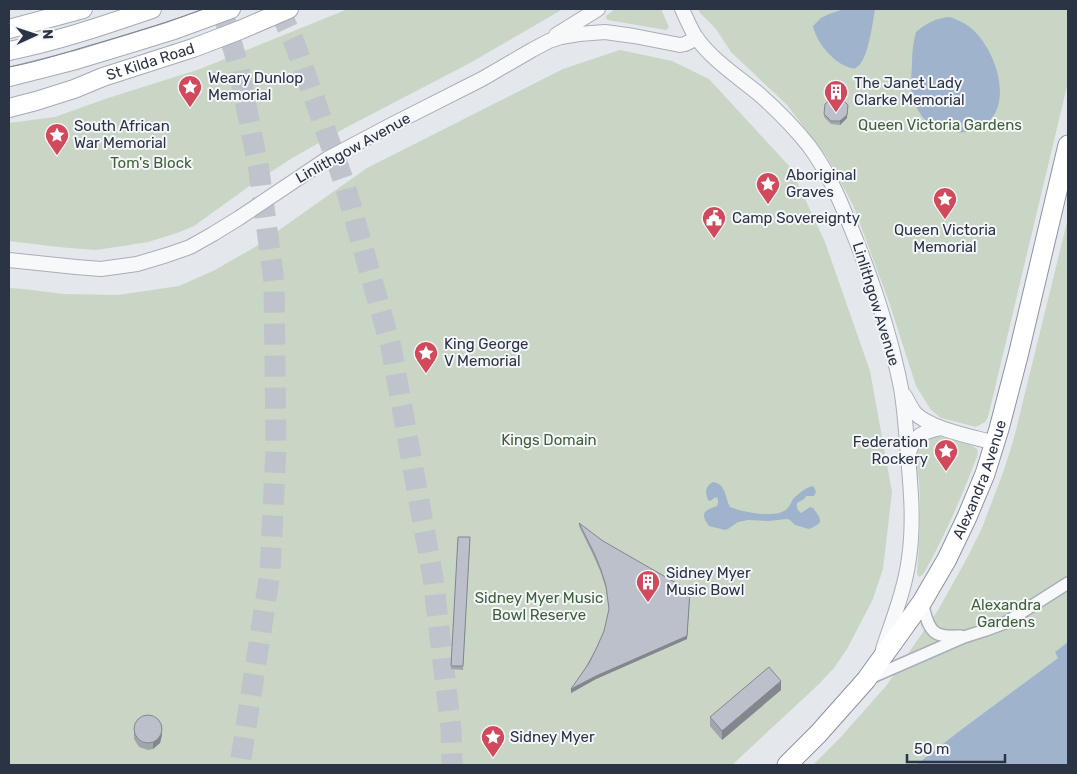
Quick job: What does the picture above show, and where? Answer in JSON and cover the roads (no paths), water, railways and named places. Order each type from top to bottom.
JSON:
[{"type":"highway","name":"Alexandra Avenue","points":[[787,765],[818,734],[866,680],[922,602],[947,559],[961,529],[979,488],[995,443],[1014,374],[1068,145]]},
{"type":"main road","points":[[83,9],[9,30],[11,51],[83,32],[152,9]]},
{"type":"main road","name":"St Kilda Road","points":[[12,78],[171,31],[231,9]]},
{"type":"main road","name":"St Kilda Road","points":[[9,108],[74,89],[103,77],[193,48],[289,9]]},
{"type":"street","points":[[532,50],[598,9]]},
{"type":"street","name":"Linlithgow Avenue","points":[[682,9],[689,26],[697,38],[727,69],[778,111],[804,140],[821,165],[836,192],[857,244],[888,335],[901,389],[905,419],[912,517],[909,559],[904,583],[880,660]]},
{"type":"street","name":"Linlithgow Avenue","points":[[9,260],[101,269],[137,264],[168,255],[190,247],[239,218],[327,159],[482,79],[549,41],[591,32],[616,33],[680,45],[697,38]]},
{"type":"street","name":"Linlithgow Avenue","points":[[901,389],[914,412],[921,418],[941,428],[995,443]]},
{"type":"street","points":[[908,456],[913,442],[919,436],[929,430],[941,428]]},
{"type":"street","points":[[866,680],[964,637],[1005,623],[1068,583]]},
{"type":"street","points":[[922,602],[929,624],[934,632],[942,636],[964,637]]},
{"type":"water","points":[[844,9],[875,9],[867,49],[861,63],[855,68],[850,68],[830,55],[817,38],[813,26],[821,18]]},
{"type":"water","points":[[950,17],[967,25],[979,36],[996,67],[1000,84],[999,101],[994,115],[983,126],[966,132],[956,132],[949,127],[941,128],[929,123],[920,114],[914,102],[911,89],[912,51],[916,32],[940,18]]},
{"type":"water","points":[[713,482],[723,488],[730,507],[742,511],[767,514],[775,514],[787,509],[795,497],[812,486],[816,492],[814,496],[806,496],[797,503],[797,507],[801,513],[810,507],[813,508],[820,521],[809,529],[795,525],[787,519],[769,521],[748,520],[738,522],[725,530],[709,526],[704,515],[709,509],[717,506],[718,503],[716,497],[710,501],[706,495],[707,488]]},
{"type":"water","points":[[1068,642],[1068,765],[916,765],[1058,658],[1055,652]]},
{"type":"tunnel","points":[[222,9],[238,65],[259,171],[274,281],[276,448],[270,573],[240,765]]},
{"type":"tunnel","points":[[279,9],[294,42],[345,185],[391,347],[433,578],[451,729],[452,765]]},
{"type":"tram line","points":[[9,67],[45,59],[204,9]]},
{"type":"place","name":"Weary Dunlop Memorial","points":[[190,108]]},
{"type":"place","name":"The Janet Lady Clarke Memorial","points":[[836,113]]},
{"type":"place","name":"South African War Memorial","points":[[57,156]]},
{"type":"place","name":"Aboriginal Graves","points":[[768,205]]},
{"type":"place","name":"Queen Victoria Memorial","points":[[945,220]]},
{"type":"place","name":"Camp Sovereignty","points":[[714,239]]},
{"type":"place","name":"King George V Memorial","points":[[426,374]]},
{"type":"place","name":"Federation Rockery","points":[[946,472]]},
{"type":"place","name":"Sidney Myer Music Bowl","points":[[648,603]]},
{"type":"place","name":"Sidney Myer","points":[[493,758]]},
{"type":"park label","name":"Queen Victoria Gardens","points":[[940,125]]},
{"type":"park label","name":"Tom's Block","points":[[151,163]]},
{"type":"park label","name":"Kings Domain","points":[[549,440]]},
{"type":"park label","name":"Sidney Myer Music Bowl Reserve","points":[[539,606]]},
{"type":"park label","name":"Alexandra Gardens","points":[[1006,614]]}]
